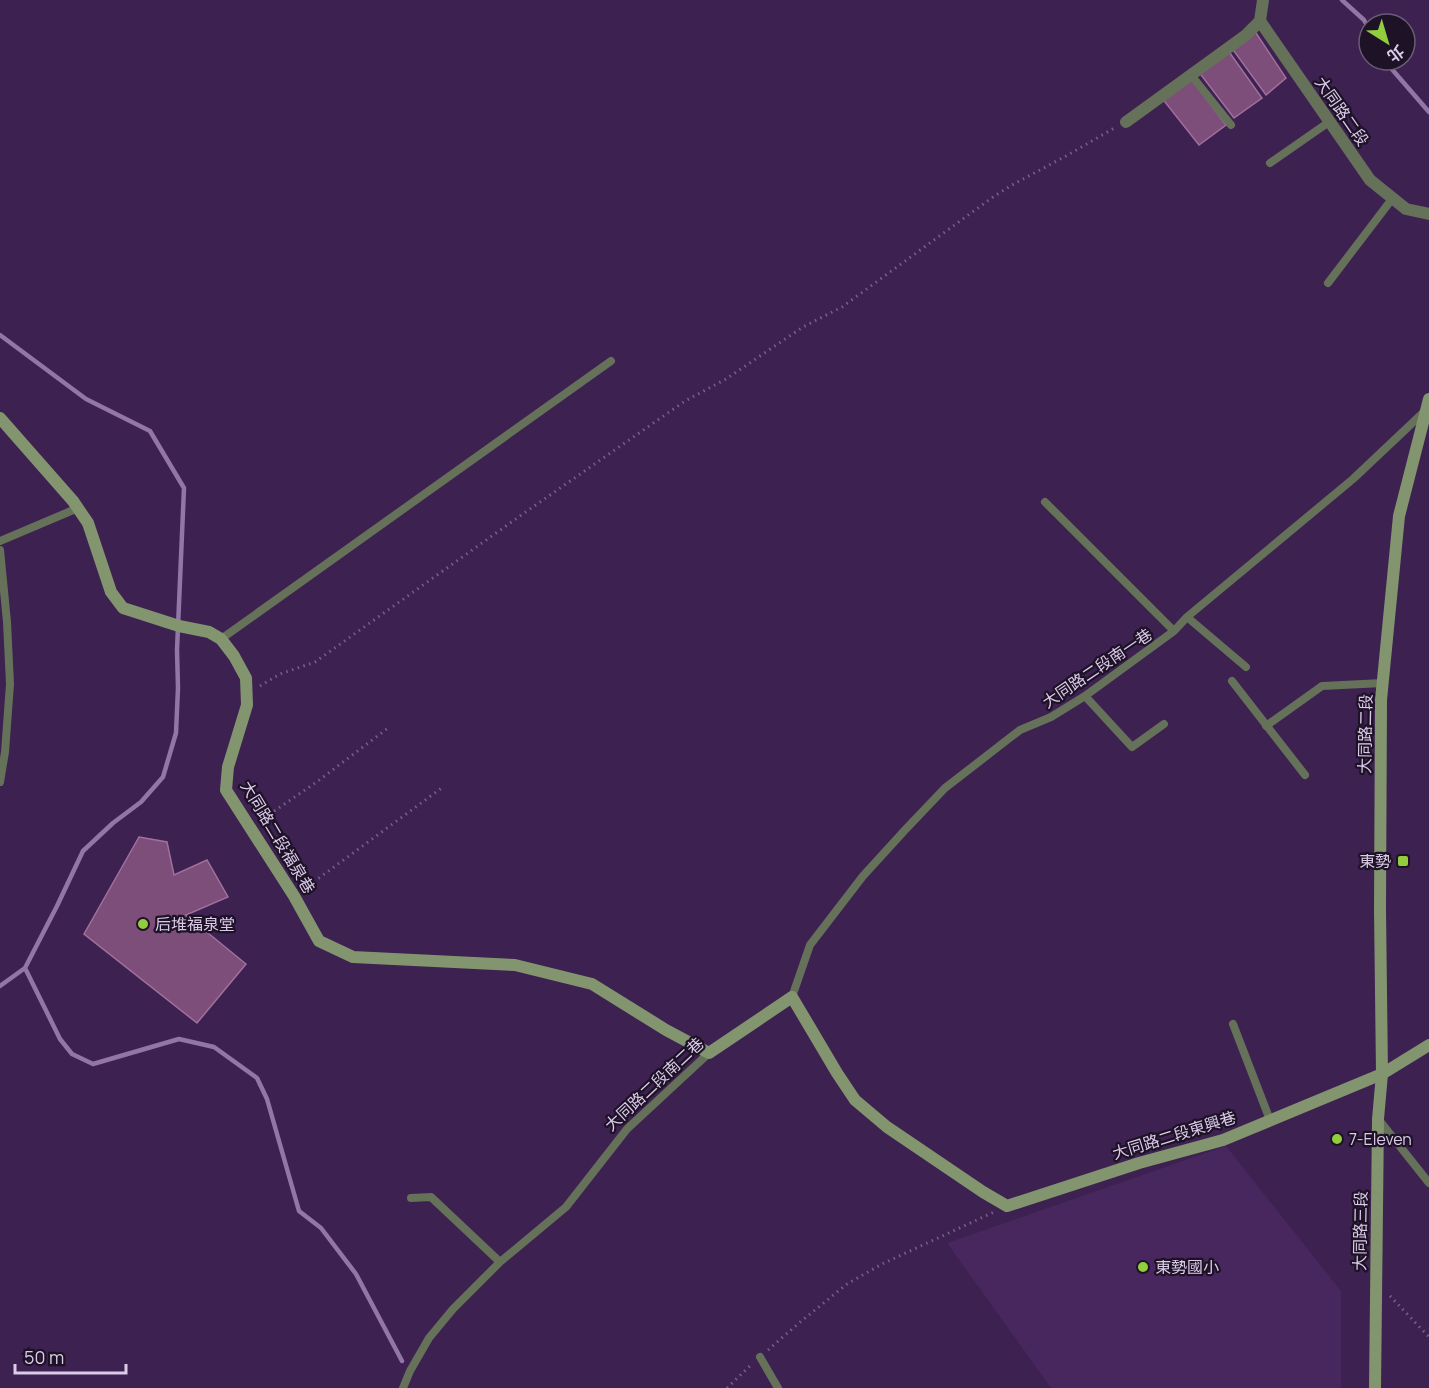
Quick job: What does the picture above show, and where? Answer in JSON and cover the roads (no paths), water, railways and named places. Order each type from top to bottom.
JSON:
[{"type":"street","points":[[1126,122],[1246,34],[1260,21],[1263,0]]},
{"type":"street","name":"大同路二段","points":[[1260,21],[1370,180],[1406,209],[1429,214]]},
{"type":"street","name":"大同路二段","points":[[1382,1074],[1381,700],[1399,516],[1428,405]]},
{"type":"street","points":[[0,418],[78,508],[88,523],[111,592],[123,608],[179,626],[209,632],[221,639]]},
{"type":"street","name":"大同路二段福泉巷","points":[[221,639],[246,678],[247,694],[247,705],[228,767],[226,790],[294,896],[319,941],[353,957],[515,965],[592,984],[709,1053]]},
{"type":"street","name":"大同路二段東興巷","points":[[792,997],[855,1100],[887,1127],[1007,1206],[1139,1163],[1223,1140],[1382,1074],[1429,1045]]},
{"type":"street","name":"大同路二段南二巷","points":[[709,1053],[792,997]]},
{"type":"street","name":"大同路三段","points":[[1375,1388],[1378,1119],[1382,1074]]},
{"type":"lane","points":[[1191,75],[1231,125]]},
{"type":"lane","points":[[1270,163],[1329,122]]},
{"type":"lane","points":[[1328,283],[1392,199]]},
{"type":"lane","points":[[221,639],[612,361]]},
{"type":"lane","name":"大同路二段南一巷","points":[[792,997],[810,945],[863,876],[945,788],[1020,730],[1051,717],[1085,696],[1174,631],[1187,617],[1353,479],[1428,405]]},
{"type":"lane","points":[[1045,502],[1174,631]]},
{"type":"lane","points":[[0,541],[78,508]]},
{"type":"lane","points":[[0,550],[10,684],[0,782]]},
{"type":"lane","points":[[1187,617],[1246,667]]},
{"type":"lane","points":[[1233,681],[1305,775]]},
{"type":"lane","points":[[1266,726],[1322,686],[1383,683]]},
{"type":"lane","points":[[1085,696],[1132,747],[1164,724]]},
{"type":"lane","points":[[1233,1024],[1270,1120]]},
{"type":"lane","name":"大同路二段南二巷","points":[[403,1388],[429,1338],[453,1309],[500,1262],[566,1207],[627,1129],[709,1053]]},
{"type":"lane","points":[[1378,1119],[1429,1183]]},
{"type":"lane","points":[[411,1198],[431,1197],[500,1262]]},
{"type":"lane","points":[[760,1357],[778,1388]]},
{"type":"waterway","points":[[1342,0],[1357,14]]},
{"type":"waterway","points":[[1394,72],[1429,112]]},
{"type":"waterway","points":[[0,335],[86,399],[150,431],[184,488],[176,733],[163,777],[141,802],[113,823],[83,851],[25,968],[0,986]]},
{"type":"waterway","points":[[25,968],[60,1039],[72,1054],[93,1064],[179,1039],[214,1047],[257,1078],[267,1099],[299,1211],[321,1228],[356,1274],[402,1361]]},
{"type":"place","name":"東勢","points":[[1403,861]]},
{"type":"place","name":"后堆福泉堂","points":[[143,924]]},
{"type":"place","name":"7-Eleven","points":[[1337,1139]]},
{"type":"place","name":"東勢國小","points":[[1143,1267]]}]
